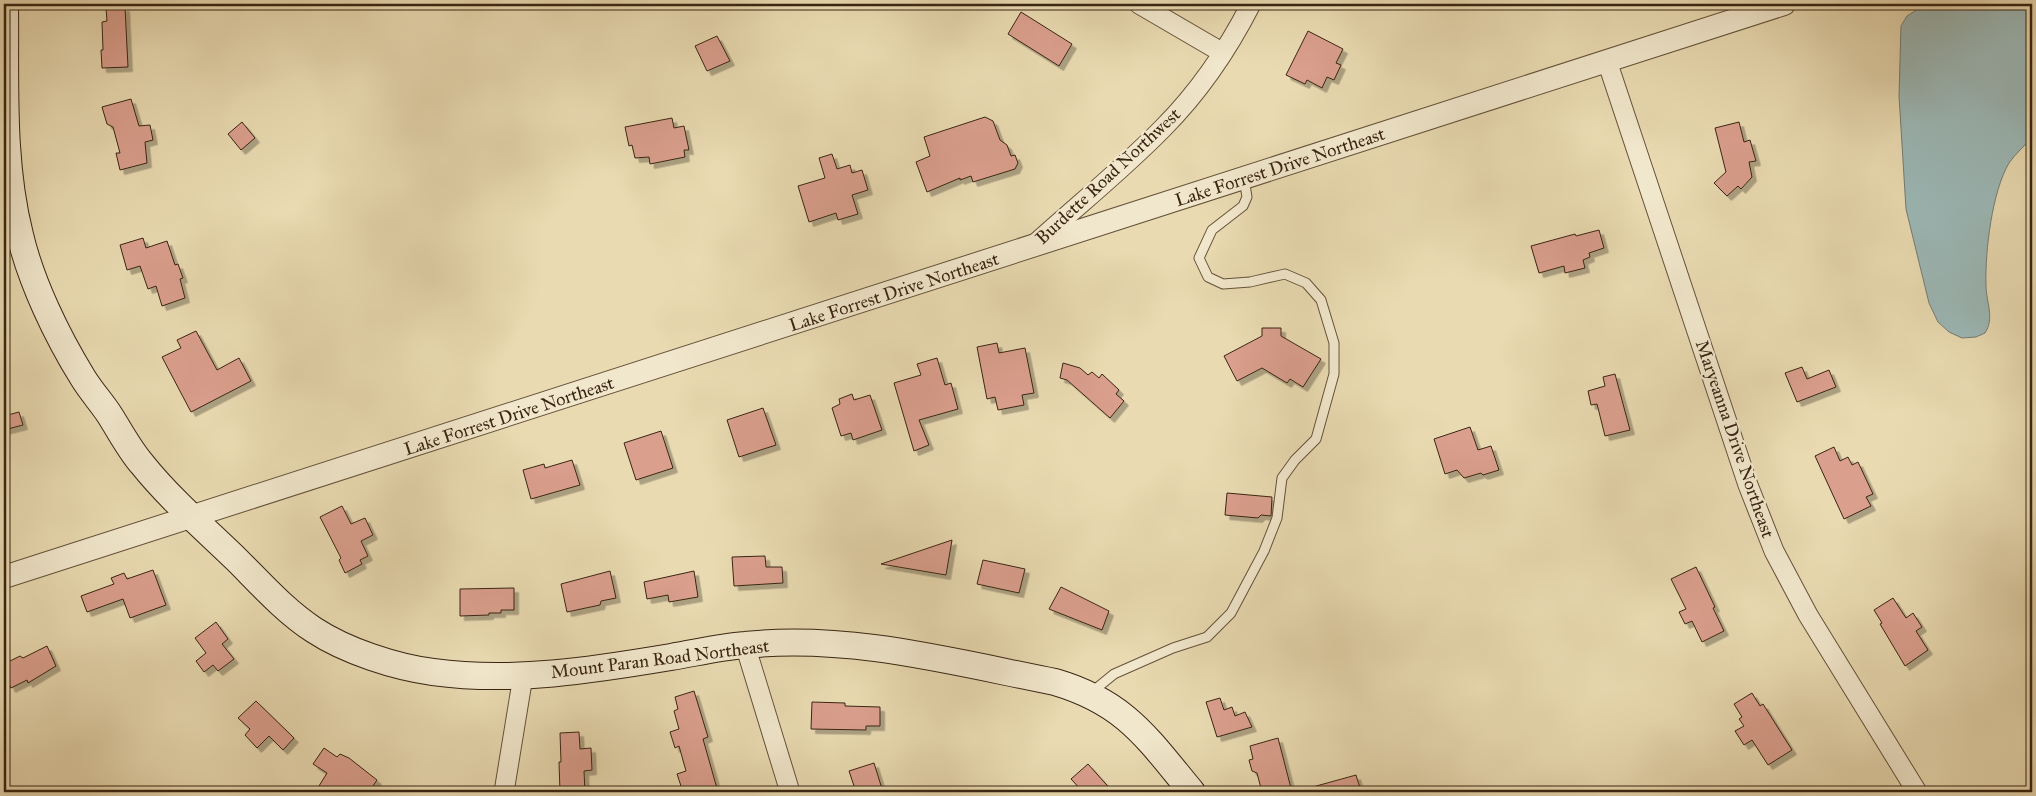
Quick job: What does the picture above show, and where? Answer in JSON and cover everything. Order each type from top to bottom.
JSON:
[{"type":"main road","name":"Mount Paran Road Northeast","points":[[5,4],[6,116],[11,194],[20,238],[34,279],[50,314],[84,379],[142,465],[293,614],[315,631],[341,644],[384,661],[429,672],[476,677],[523,676],[604,668],[745,645],[804,643],[866,646],[1055,682],[1090,694],[1125,716],[1144,733],[1192,792]]},
{"type":"street","points":[[1138,4],[1223,53]]},
{"type":"street","name":"Burdette Road Northwest","points":[[1030,248],[1163,128],[1196,92],[1223,53],[1251,4]]},
{"type":"street","name":"Lake Forrest Drive Northeast","points":[[4,577],[1784,4]]},
{"type":"street","name":"Maryeanna Drive Northeast","points":[[1608,61],[1748,485],[1774,551],[1808,615],[1917,792]]},
{"type":"street","points":[[745,645],[790,792]]},
{"type":"street","points":[[504,792],[523,676]]},
{"type":"lane","points":[[1090,694],[1114,674],[1173,648],[1207,637],[1232,613],[1264,551],[1277,518],[1282,478],[1295,460],[1316,439],[1323,419],[1334,374],[1334,343],[1321,300],[1306,284],[1285,274],[1250,282],[1224,284],[1208,277],[1199,258],[1212,230],[1243,206],[1247,197],[1244,179]]},
{"type":"water","points":[[1937,4],[2032,4],[2032,137],[2009,163],[1998,190],[1988,239],[1986,291],[1990,316],[1985,333],[1976,337],[1962,338],[1949,332],[1938,322],[1929,303],[1906,209],[1899,96],[1901,26],[1907,16],[1918,9]]},
{"type":"building","points":[[125,7],[128,67],[102,68],[102,22],[107,21],[106,8]]},
{"type":"building","points":[[1021,12],[1072,44],[1059,66],[1008,34]]},
{"type":"building","points":[[1308,31],[1343,49],[1336,63],[1341,65],[1334,80],[1327,77],[1322,88],[1307,80],[1305,84],[1286,75]]},
{"type":"building","points":[[717,36],[730,61],[707,71],[695,46]]},
{"type":"building","points":[[131,99],[139,126],[150,125],[153,140],[145,142],[147,163],[120,170],[116,153],[120,153],[113,127],[107,124],[102,107]]},
{"type":"building","points":[[985,117],[993,121],[1000,140],[1007,145],[1011,156],[1015,155],[1018,163],[1015,169],[973,182],[971,176],[960,180],[960,178],[927,192],[916,162],[930,156],[924,137]]},
{"type":"building","points":[[672,118],[674,128],[684,126],[689,150],[684,150],[685,157],[650,164],[649,157],[635,158],[632,145],[629,146],[625,127]]},
{"type":"building","points":[[242,122],[255,138],[241,150],[228,134]]},
{"type":"building","points":[[1739,122],[1744,142],[1750,140],[1756,161],[1749,162],[1752,177],[1741,189],[1738,186],[1727,196],[1714,183],[1726,172],[1715,128]]},
{"type":"building","points":[[832,154],[837,169],[850,165],[852,173],[862,170],[868,190],[852,195],[858,214],[838,220],[836,213],[809,222],[798,186],[825,178],[819,158]]},
{"type":"building","points":[[1599,230],[1604,248],[1589,253],[1590,257],[1583,260],[1585,268],[1565,273],[1564,266],[1539,273],[1531,246],[1575,234],[1576,236]]},
{"type":"building","points":[[143,238],[146,248],[167,241],[175,265],[178,264],[183,278],[180,279],[185,298],[162,306],[156,286],[148,289],[140,266],[127,270],[120,245]]},
{"type":"building","points":[[1262,328],[1281,328],[1281,336],[1321,359],[1303,387],[1290,379],[1287,383],[1262,368],[1237,381],[1224,356],[1262,336]]},
{"type":"building","points":[[196,331],[217,370],[239,358],[251,381],[191,412],[162,357],[181,348],[177,340]]},
{"type":"building","points":[[997,343],[999,353],[1025,348],[1034,393],[1022,395],[1024,405],[998,410],[995,397],[987,399],[977,347]]},
{"type":"building","points":[[937,358],[945,385],[951,383],[958,409],[919,420],[929,445],[914,451],[894,383],[921,375],[917,364]]},
{"type":"building","points":[[1063,363],[1080,368],[1088,375],[1092,372],[1099,378],[1102,374],[1119,390],[1116,394],[1124,401],[1110,418],[1067,380],[1060,378]]},
{"type":"building","points":[[1802,367],[1807,379],[1829,370],[1836,387],[1797,402],[1785,373]]},
{"type":"building","points":[[1615,374],[1630,430],[1605,436],[1597,404],[1591,405],[1588,391],[1605,386],[1603,377]]},
{"type":"building","points":[[852,394],[854,400],[870,395],[882,430],[853,440],[851,433],[841,436],[832,408],[840,404],[839,399]]},
{"type":"building","points":[[763,408],[776,445],[739,457],[727,420]]},
{"type":"building","points":[[19,412],[23,425],[4,430],[4,416]]},
{"type":"building","points":[[1470,427],[1478,450],[1491,446],[1499,470],[1464,478],[1457,470],[1445,474],[1434,439]]},
{"type":"building","points":[[661,431],[673,468],[636,480],[624,443]]},
{"type":"building","points":[[1834,447],[1840,461],[1848,457],[1852,465],[1858,462],[1873,494],[1866,497],[1871,506],[1844,519],[1815,456]]},
{"type":"building","points":[[572,460],[580,485],[531,499],[523,470],[544,464],[545,468]]},
{"type":"building","points":[[1227,493],[1272,497],[1271,516],[1261,515],[1258,518],[1225,515]]},
{"type":"building","points":[[342,506],[351,524],[365,518],[373,535],[361,541],[368,556],[360,560],[362,564],[345,573],[339,560],[341,558],[320,517]]},
{"type":"building","points":[[952,540],[946,575],[881,564]]},
{"type":"building","points":[[765,556],[766,567],[782,567],[783,583],[734,586],[732,557]]},
{"type":"building","points":[[983,560],[1025,569],[1019,593],[977,584]]},
{"type":"building","points":[[1696,567],[1724,631],[1702,642],[1692,621],[1685,624],[1679,612],[1686,609],[1671,579]]},
{"type":"building","points":[[153,570],[166,605],[130,618],[123,599],[87,612],[81,596],[114,584],[111,578],[124,573],[127,579]]},
{"type":"building","points":[[610,571],[616,598],[601,601],[600,605],[567,612],[561,584]]},
{"type":"building","points":[[694,571],[698,597],[669,602],[668,595],[647,599],[644,582]]},
{"type":"building","points":[[1061,587],[1109,611],[1102,630],[1049,609]]},
{"type":"building","points":[[514,588],[514,610],[501,610],[501,613],[489,613],[489,615],[460,616],[460,589]]},
{"type":"building","points":[[1893,598],[1906,618],[1913,613],[1922,627],[1916,631],[1928,650],[1905,666],[1880,624],[1882,623],[1874,610]]},
{"type":"building","points":[[216,622],[228,639],[222,644],[234,659],[218,671],[213,665],[204,672],[196,661],[206,653],[195,638]]},
{"type":"building","points":[[47,646],[56,666],[28,683],[27,680],[11,688],[4,673],[4,664],[20,656],[23,658]]},
{"type":"building","points":[[694,691],[708,737],[703,739],[718,792],[683,792],[677,774],[686,771],[679,746],[675,748],[670,732],[679,729],[674,711],[678,709],[675,697]]},
{"type":"building","points":[[1752,693],[1760,706],[1763,704],[1792,750],[1768,765],[1752,740],[1744,745],[1735,731],[1744,726],[1739,719],[1742,717],[1734,704]]},
{"type":"building","points":[[1220,698],[1224,710],[1232,707],[1235,716],[1245,712],[1252,727],[1217,737],[1206,702]]},
{"type":"building","points":[[256,701],[294,738],[283,750],[269,736],[257,748],[245,735],[250,729],[238,718]]},
{"type":"building","points":[[812,702],[845,703],[845,706],[880,707],[880,726],[866,726],[866,730],[811,729]]},
{"type":"building","points":[[579,732],[580,749],[591,748],[592,770],[584,771],[585,792],[560,792],[560,733]]},
{"type":"building","points":[[1278,738],[1292,792],[1262,792],[1257,773],[1252,771],[1249,760],[1253,759],[1250,746]]},
{"type":"building","points":[[324,748],[337,757],[340,754],[349,758],[377,780],[369,792],[348,792],[339,786],[335,792],[327,792],[319,786],[327,773],[313,764]]},
{"type":"building","points":[[874,763],[883,792],[856,792],[849,771]]},
{"type":"building","points":[[1088,764],[1113,792],[1083,792],[1071,779]]},
{"type":"building","points":[[1356,775],[1360,788],[1344,792],[1310,792],[1309,788]]}]
